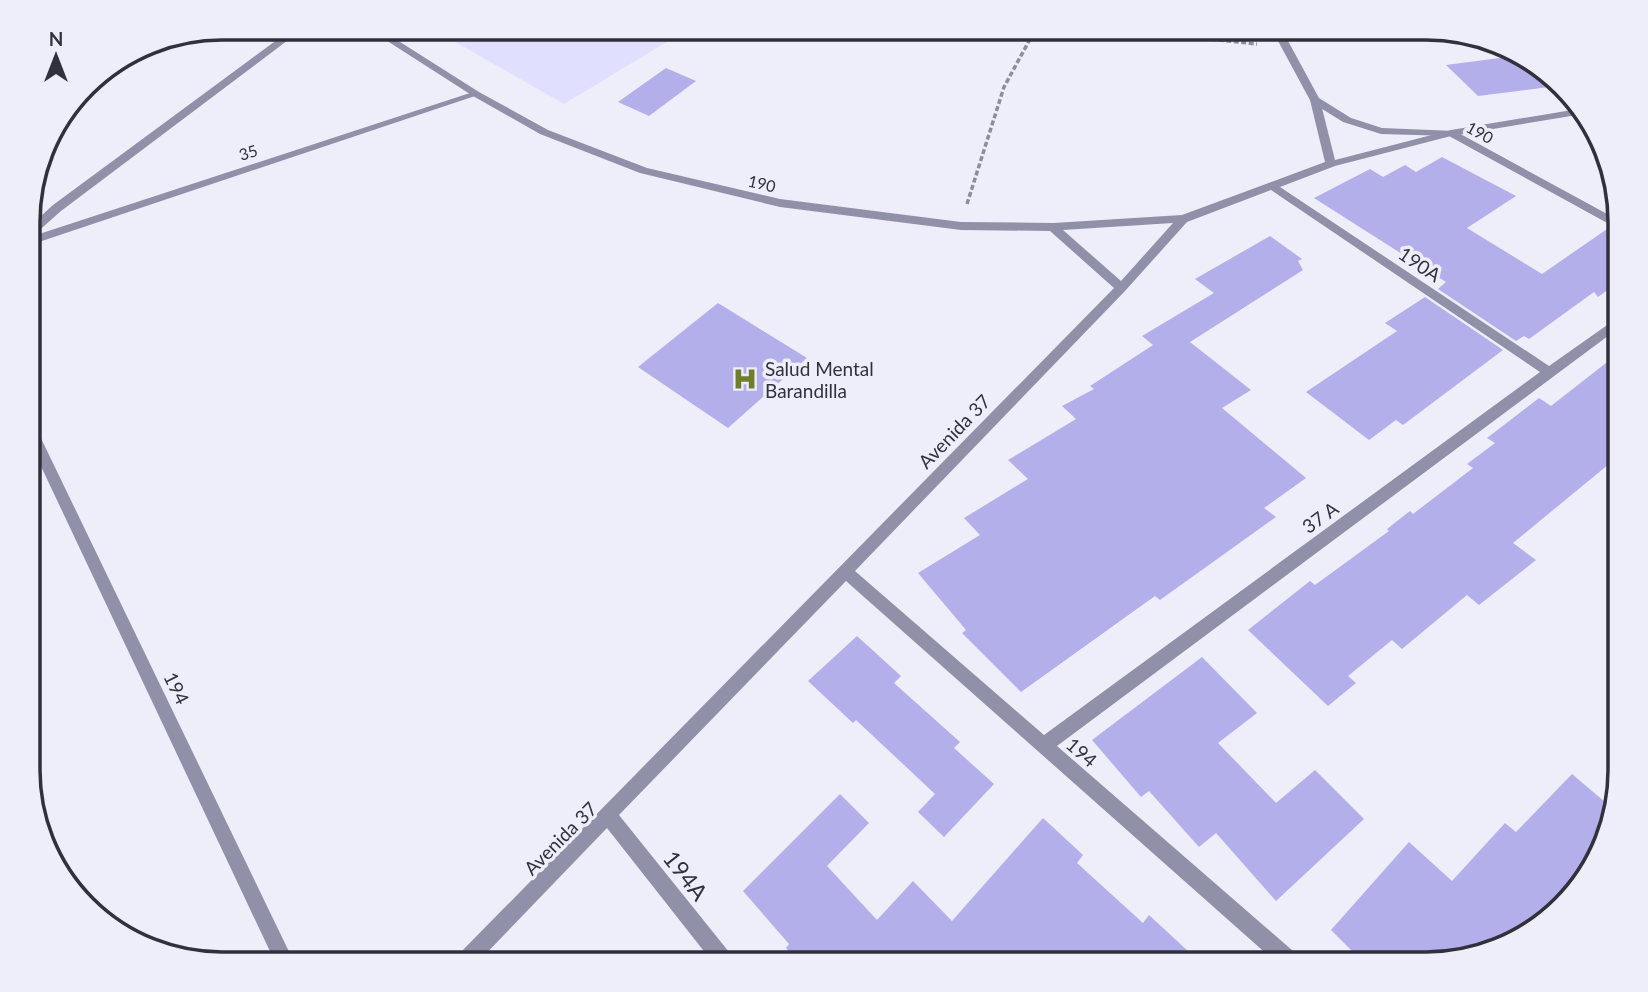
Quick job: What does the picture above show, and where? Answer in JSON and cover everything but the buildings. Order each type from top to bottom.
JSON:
[{"type":"street","points":[[1282,40],[1315,100],[1331,164]]},
{"type":"street","points":[[40,223],[282,41]]},
{"type":"street","name":"190","points":[[392,41],[476,94],[544,132],[644,172],[780,203],[961,226],[1053,227],[1183,219]]},
{"type":"street","name":"35","points":[[40,238],[476,94]]},
{"type":"street","name":"190","points":[[1315,100],[1347,120],[1381,131],[1451,133],[1607,219]]},
{"type":"street","name":"Avenida 37","points":[[475,952],[1121,288],[1183,219],[1331,164],[1451,133],[1571,114]]},
{"type":"street","name":"190A","points":[[1272,186],[1549,372]]},
{"type":"street","points":[[1053,227],[1121,288]]},
{"type":"street","name":"37 A","points":[[1043,746],[1607,330]]},
{"type":"street","name":"194","points":[[40,451],[280,952]]},
{"type":"street","name":"194","points":[[845,570],[1278,951]]},
{"type":"street","name":"194A","points":[[609,816],[716,952]]},
{"type":"path","points":[[961,226],[1004,88],[1029,40]]},
{"type":"path","points":[[1222,40],[1286,47]]},
{"type":"shaded area","points":[[453,41],[669,41],[564,104]]},
{"type":"place","name":"Salud Mental Barandilla","points":[[745,379]]}]
